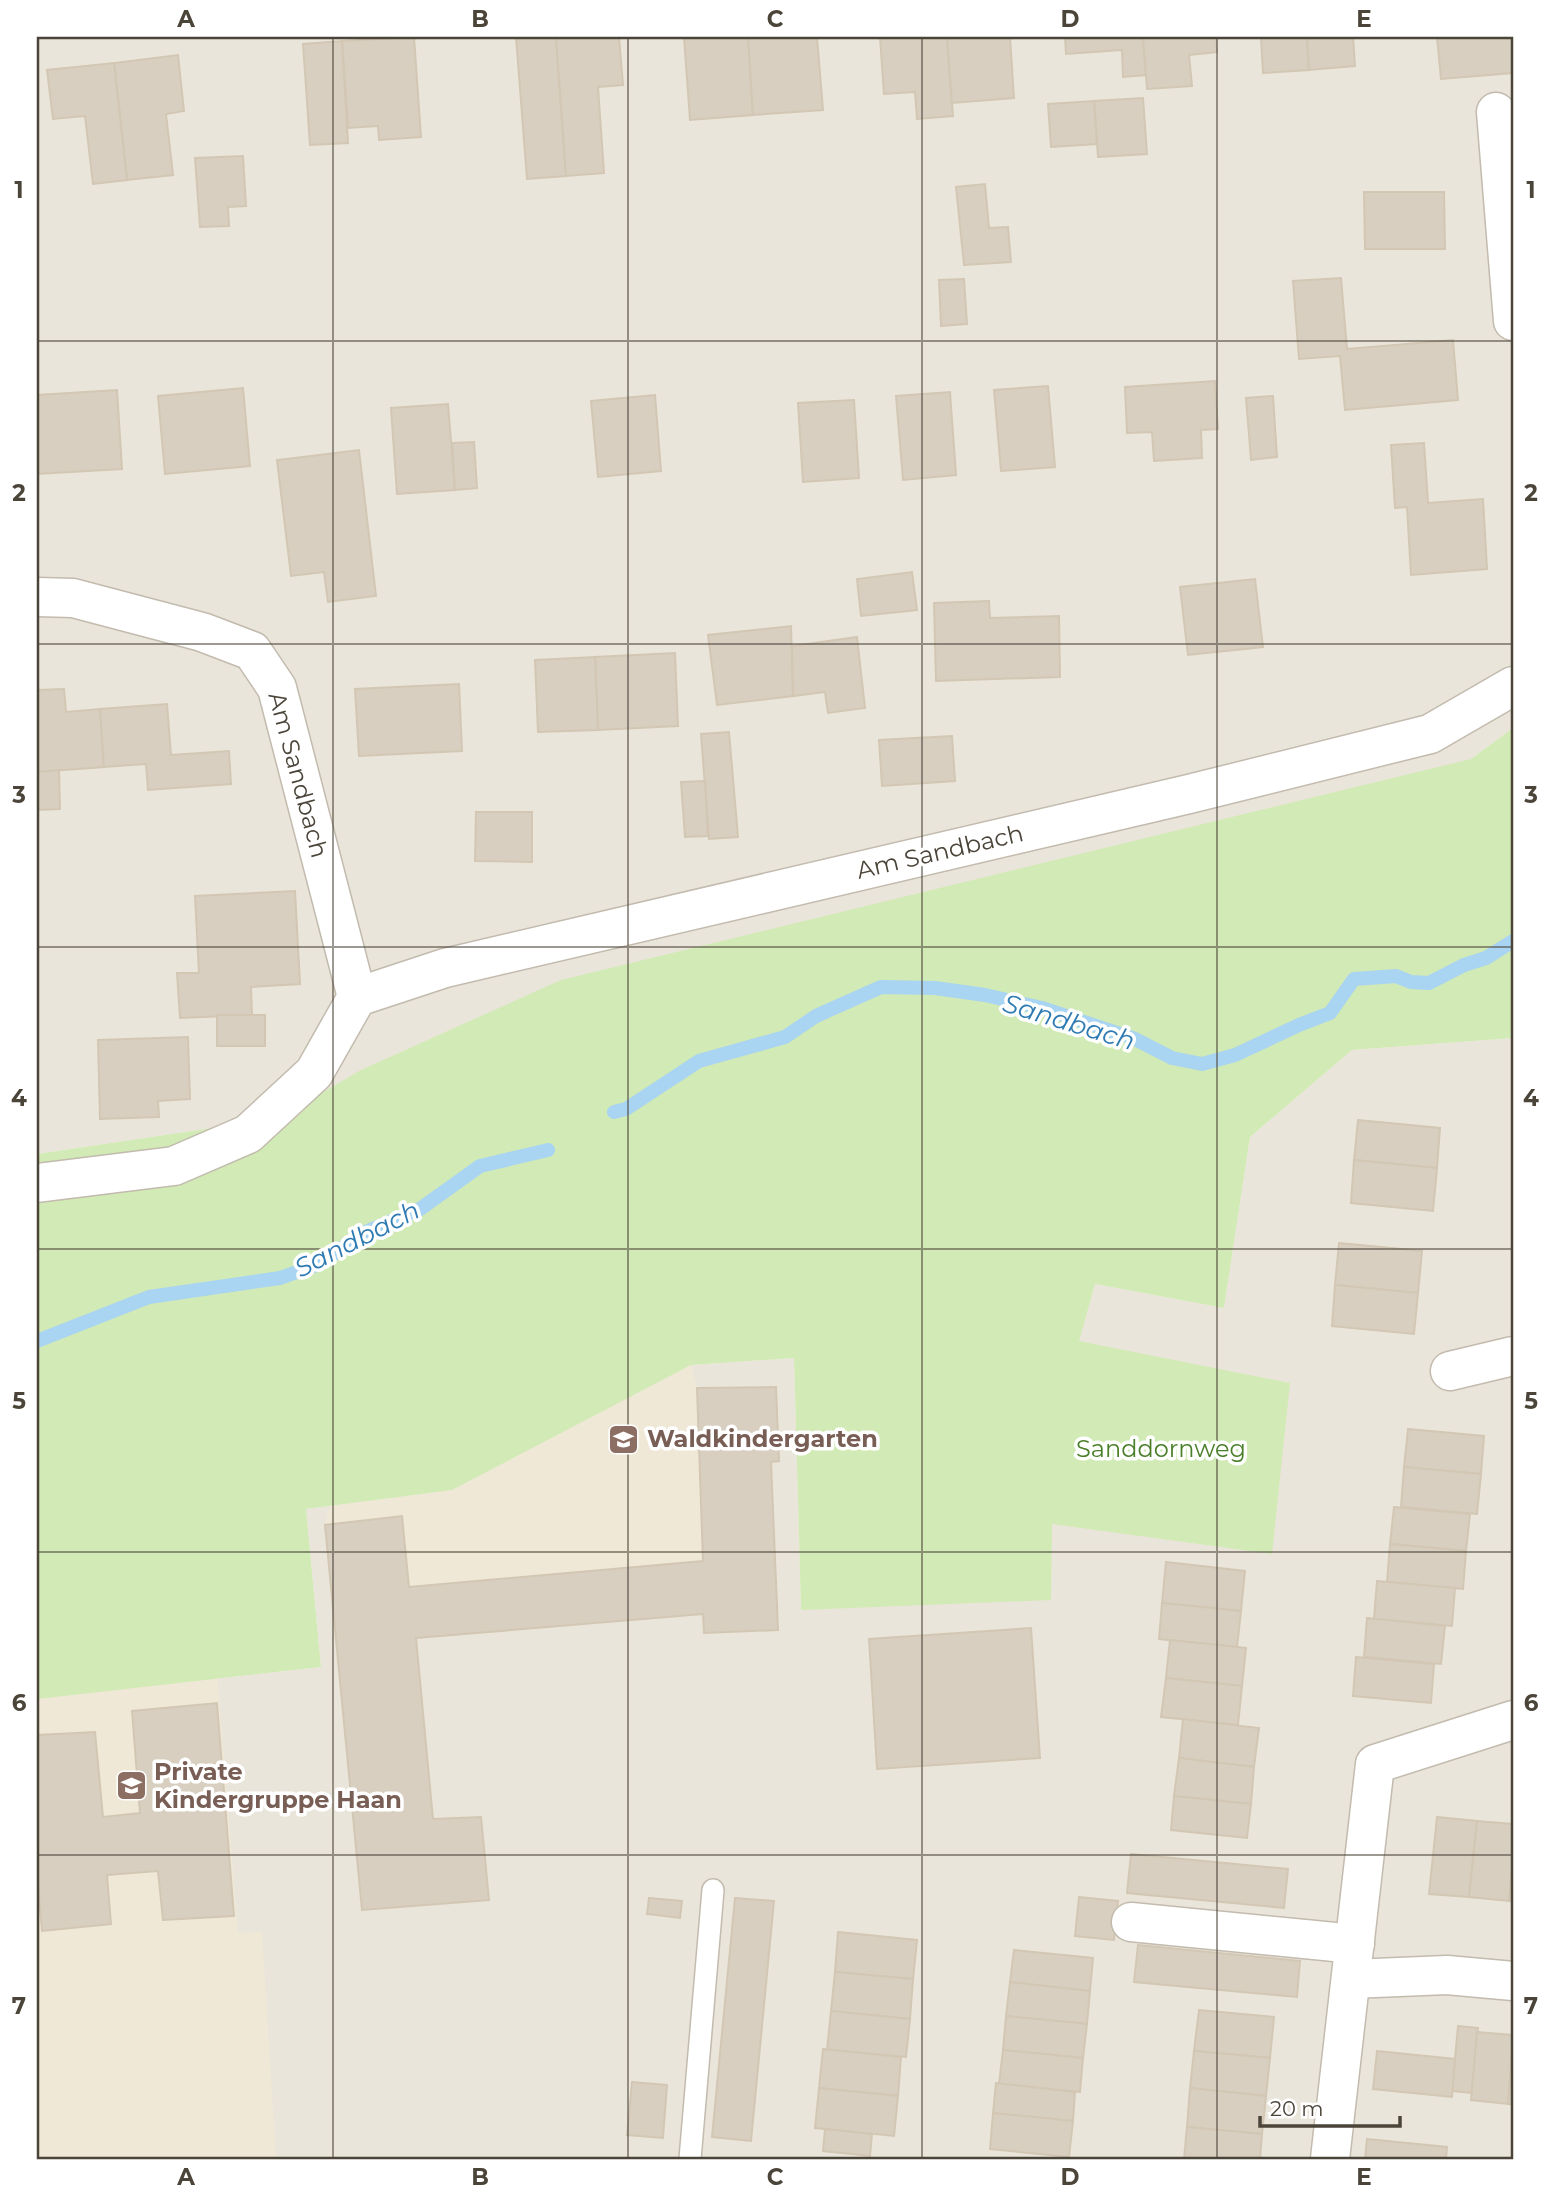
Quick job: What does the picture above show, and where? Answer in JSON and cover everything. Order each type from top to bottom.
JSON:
[{"type":"street","points":[[1496,112],[1513,321]]},
{"type":"street","name":"Am Sandbach","points":[[37,597],[73,598],[202,632],[252,651],[276,688],[357,997],[444,968],[1189,794],[1430,734],[1513,686]]},
{"type":"street","points":[[37,1183],[174,1166],[248,1134],[314,1073],[357,997]]},
{"type":"street","points":[[1513,1356],[1450,1371],[1513,1378]]},
{"type":"street","points":[[1330,2159],[1375,1764],[1513,1720]]},
{"type":"street","points":[[1131,1922],[1353,1962],[1513,1981]]},
{"type":"lane","points":[[690,2159],[713,1890]]},
{"type":"shaded area","points":[[37,37],[1513,37],[1513,728],[1471,759],[279,1118],[37,1154]]},
{"type":"shaded area","points":[[1513,1038],[1513,2159],[37,2159],[37,1699],[321,1667],[306,1509],[452,1490],[691,1365],[794,1358],[801,1609],[1052,1524],[1078,1341],[1095,1284],[1224,1308],[1250,1137],[1352,1050]]},
{"type":"shaded area","name":"Waldkindergarten","points":[[691,1365],[697,1388],[703,1561],[409,1587],[402,1516],[325,1525],[330,1506],[452,1490]]},
{"type":"shaded area","name":"Private Kindergruppe Haan","points":[[213,1626],[238,1933],[262,1932],[276,2159],[37,2159],[37,1640]]},
{"type":"green space","name":"Sanddornweg","points":[[1513,728],[1513,1038],[1352,1050],[1250,1137],[1224,1308],[1095,1284],[1079,1341],[1290,1383],[1272,1554],[1052,1524],[1051,1600],[801,1610],[794,1358],[691,1365],[452,1490],[306,1509],[321,1667],[37,1699],[37,1154],[279,1118],[361,1070],[561,980],[1471,759]]},
{"type":"building","points":[[414,37],[421,137],[379,140],[378,126],[348,128],[342,41]]},
{"type":"building","points":[[516,37],[556,37],[566,176],[527,179]]},
{"type":"building","points":[[556,37],[619,37],[623,85],[598,87],[604,173],[566,176]]},
{"type":"building","points":[[684,37],[748,37],[753,115],[690,120]]},
{"type":"building","points":[[748,37],[817,37],[823,110],[753,115]]},
{"type":"building","points":[[880,37],[947,37],[953,116],[917,119],[915,92],[884,94]]},
{"type":"building","points":[[947,37],[1010,37],[1014,98],[952,103]]},
{"type":"building","points":[[1065,37],[1143,37],[1146,75],[1123,77],[1122,50],[1066,54]]},
{"type":"building","points":[[1143,37],[1216,37],[1217,52],[1189,55],[1192,86],[1147,89]]},
{"type":"building","points":[[1261,37],[1307,37],[1309,70],[1263,73]]},
{"type":"building","points":[[1307,37],[1353,37],[1355,66],[1309,70]]},
{"type":"building","points":[[1437,37],[1513,37],[1513,73],[1441,79]]},
{"type":"building","points":[[342,41],[348,143],[310,145],[303,44]]},
{"type":"building","points":[[178,55],[184,111],[166,114],[173,175],[127,180],[114,63]]},
{"type":"building","points":[[114,63],[127,180],[93,184],[85,116],[53,119],[47,70]]},
{"type":"building","points":[[1143,98],[1147,154],[1098,157],[1094,101]]},
{"type":"building","points":[[1094,101],[1097,144],[1051,147],[1048,104]]},
{"type":"building","points":[[243,156],[246,206],[228,207],[229,226],[200,227],[195,158]]},
{"type":"building","points":[[985,184],[989,228],[1008,227],[1011,262],[964,265],[956,187]]},
{"type":"building","points":[[1364,192],[1444,192],[1445,249],[1365,249]]},
{"type":"building","points":[[1341,278],[1347,349],[1453,340],[1458,400],[1345,410],[1340,356],[1299,359],[1293,281]]},
{"type":"building","points":[[964,279],[967,324],[941,326],[939,280]]},
{"type":"building","points":[[1215,381],[1218,429],[1201,430],[1202,458],[1154,461],[1152,432],[1127,433],[1125,387]]},
{"type":"building","points":[[1048,386],[1055,467],[1001,471],[994,390]]},
{"type":"building","points":[[243,388],[250,466],[165,474],[158,396]]},
{"type":"building","points":[[117,390],[122,469],[37,474],[37,395]]},
{"type":"building","points":[[950,392],[956,475],[903,480],[896,396]]},
{"type":"building","points":[[655,395],[661,471],[598,477],[591,401]]},
{"type":"building","points":[[1273,396],[1277,457],[1251,460],[1246,398]]},
{"type":"building","points":[[854,400],[859,478],[803,482],[798,403]]},
{"type":"building","points":[[448,404],[455,490],[397,494],[391,408]]},
{"type":"building","points":[[474,442],[477,488],[455,490],[452,443]]},
{"type":"building","points":[[1424,443],[1428,503],[1483,499],[1487,569],[1411,575],[1407,507],[1395,508],[1391,445]]},
{"type":"building","points":[[359,450],[376,596],[328,602],[324,572],[291,576],[277,460]]},
{"type":"building","points":[[912,572],[917,610],[861,616],[857,579]]},
{"type":"building","points":[[1255,579],[1263,647],[1188,655],[1180,587]]},
{"type":"building","points":[[989,601],[990,618],[1059,616],[1060,677],[936,681],[934,603]]},
{"type":"building","points":[[791,626],[793,696],[717,705],[708,635]]},
{"type":"building","points":[[857,637],[865,708],[828,713],[825,692],[793,696],[792,646]]},
{"type":"building","points":[[675,653],[678,726],[598,730],[595,657]]},
{"type":"building","points":[[595,657],[598,730],[538,732],[535,660]]},
{"type":"building","points":[[459,684],[462,751],[359,756],[355,689]]},
{"type":"building","points":[[64,689],[66,712],[100,709],[104,767],[37,772],[37,690]]},
{"type":"building","points":[[167,704],[171,755],[229,751],[231,784],[148,790],[146,764],[104,767],[100,709]]},
{"type":"building","points":[[729,732],[738,837],[709,839],[701,734]]},
{"type":"building","points":[[952,736],[955,781],[882,786],[879,740]]},
{"type":"building","points":[[59,770],[60,809],[37,810],[37,772]]},
{"type":"building","points":[[705,781],[708,836],[685,837],[681,782]]},
{"type":"building","points":[[476,812],[532,812],[532,862],[475,861]]},
{"type":"building","points":[[295,891],[300,984],[251,987],[252,1015],[180,1018],[177,973],[199,973],[195,896]]},
{"type":"building","points":[[217,1015],[265,1015],[265,1046],[217,1046]]},
{"type":"building","points":[[188,1037],[190,1099],[158,1101],[159,1117],[100,1119],[98,1040]]},
{"type":"building","points":[[1358,1120],[1440,1128],[1437,1168],[1354,1160]]},
{"type":"building","points":[[1354,1160],[1437,1168],[1433,1211],[1351,1203]]},
{"type":"building","points":[[1339,1243],[1422,1251],[1418,1293],[1335,1285]]},
{"type":"building","points":[[1335,1285],[1418,1293],[1414,1334],[1332,1326]]},
{"type":"building","points":[[776,1387],[779,1461],[771,1462],[778,1630],[704,1633],[703,1614],[416,1638],[433,1819],[481,1817],[489,1900],[362,1910],[325,1525],[402,1516],[409,1587],[703,1561],[697,1388]]},
{"type":"building","points":[[1408,1429],[1484,1436],[1481,1474],[1404,1467]]},
{"type":"building","points":[[1404,1467],[1481,1474],[1477,1514],[1401,1507]]},
{"type":"building","points":[[1394,1507],[1470,1514],[1466,1551],[1390,1544]]},
{"type":"building","points":[[1390,1544],[1466,1551],[1463,1589],[1387,1582]]},
{"type":"building","points":[[1166,1562],[1245,1571],[1241,1611],[1162,1603]]},
{"type":"building","points":[[1377,1581],[1455,1588],[1452,1626],[1374,1619]]},
{"type":"building","points":[[1162,1603],[1241,1611],[1237,1647],[1159,1639]]},
{"type":"building","points":[[1367,1618],[1445,1626],[1441,1664],[1364,1657]]},
{"type":"building","points":[[1031,1628],[1040,1758],[877,1769],[869,1639]]},
{"type":"building","points":[[1170,1640],[1246,1648],[1242,1686],[1166,1678]]},
{"type":"building","points":[[1356,1657],[1434,1664],[1431,1703],[1353,1696]]},
{"type":"building","points":[[1166,1678],[1242,1686],[1238,1725],[1161,1717]]},
{"type":"building","points":[[217,1703],[234,1916],[163,1920],[158,1871],[107,1875],[111,1924],[42,1931],[37,1875],[37,1735],[95,1732],[103,1817],[140,1813],[132,1711]]},
{"type":"building","points":[[1183,1719],[1259,1728],[1254,1767],[1179,1758]]},
{"type":"building","points":[[1179,1758],[1254,1767],[1251,1804],[1174,1796]]},
{"type":"building","points":[[1174,1796],[1251,1804],[1247,1838],[1171,1830]]},
{"type":"building","points":[[1437,1817],[1477,1821],[1469,1897],[1429,1894]]},
{"type":"building","points":[[1477,1821],[1513,1824],[1509,1901],[1469,1897]]},
{"type":"building","points":[[1131,1854],[1288,1869],[1284,1908],[1127,1893]]},
{"type":"building","points":[[1513,1860],[1513,1902],[1509,1901]]},
{"type":"building","points":[[1079,1897],[1118,1901],[1114,1940],[1075,1936]]},
{"type":"building","points":[[649,1898],[682,1901],[680,1918],[647,1914]]},
{"type":"building","points":[[735,1898],[774,1901],[751,2141],[712,2137]]},
{"type":"building","points":[[838,1932],[917,1940],[913,1979],[835,1972]]},
{"type":"building","points":[[1138,1945],[1300,1961],[1297,1997],[1134,1982]]},
{"type":"building","points":[[1014,1950],[1093,1958],[1090,1991],[1010,1982]]},
{"type":"building","points":[[835,1972],[913,1979],[910,2019],[831,2011]]},
{"type":"building","points":[[1010,1982],[1090,1991],[1087,2024],[1006,2016]]},
{"type":"building","points":[[1199,2010],[1274,2017],[1270,2058],[1194,2051]]},
{"type":"building","points":[[831,2011],[910,2019],[906,2057],[827,2050]]},
{"type":"building","points":[[1006,2016],[1087,2024],[1083,2058],[1003,2050]]},
{"type":"building","points":[[1458,2026],[1478,2028],[1472,2093],[1452,2091]]},
{"type":"building","points":[[1477,2032],[1513,2035],[1508,2104],[1471,2100]]},
{"type":"building","points":[[1513,2048],[1513,2105],[1508,2104]]},
{"type":"building","points":[[823,2049],[901,2057],[898,2096],[819,2088]]},
{"type":"building","points":[[1003,2050],[1083,2058],[1080,2092],[999,2084]]},
{"type":"building","points":[[1194,2051],[1270,2058],[1266,2096],[1190,2088]]},
{"type":"building","points":[[1377,2051],[1455,2059],[1452,2097],[1373,2089]]},
{"type":"building","points":[[632,2082],[667,2085],[663,2138],[627,2135]]},
{"type":"building","points":[[996,2083],[1075,2092],[1073,2121],[993,2113]]},
{"type":"building","points":[[819,2088],[898,2096],[894,2136],[815,2128]]},
{"type":"building","points":[[1190,2088],[1266,2096],[1262,2134],[1187,2127]]},
{"type":"building","points":[[993,2113],[1073,2121],[1069,2157],[990,2149]]},
{"type":"building","points":[[1187,2127],[1262,2134],[1260,2159],[1184,2159]]},
{"type":"building","points":[[825,2129],[872,2134],[870,2156],[823,2151]]},
{"type":"building","points":[[1367,2139],[1447,2147],[1446,2159],[1365,2159]]},
{"type":"waterway","name":"Sandbach","points":[[614,1112],[626,1109],[699,1061],[785,1037],[816,1016],[881,987],[935,988],[985,995],[1042,1008],[1135,1039],[1172,1058],[1202,1064],[1235,1055],[1330,1013],[1354,979],[1396,976],[1411,982],[1429,983],[1464,965],[1486,958],[1513,941]]},
{"type":"waterway","name":"Sandbach","points":[[37,1341],[149,1297],[280,1278],[322,1263],[361,1234],[420,1209],[480,1166],[548,1150]]},
{"type":"place","name":"Waldkindergarten","points":[[624,1439]]},
{"type":"place","name":"Private Kindergruppe Haan","points":[[131,1786]]}]
